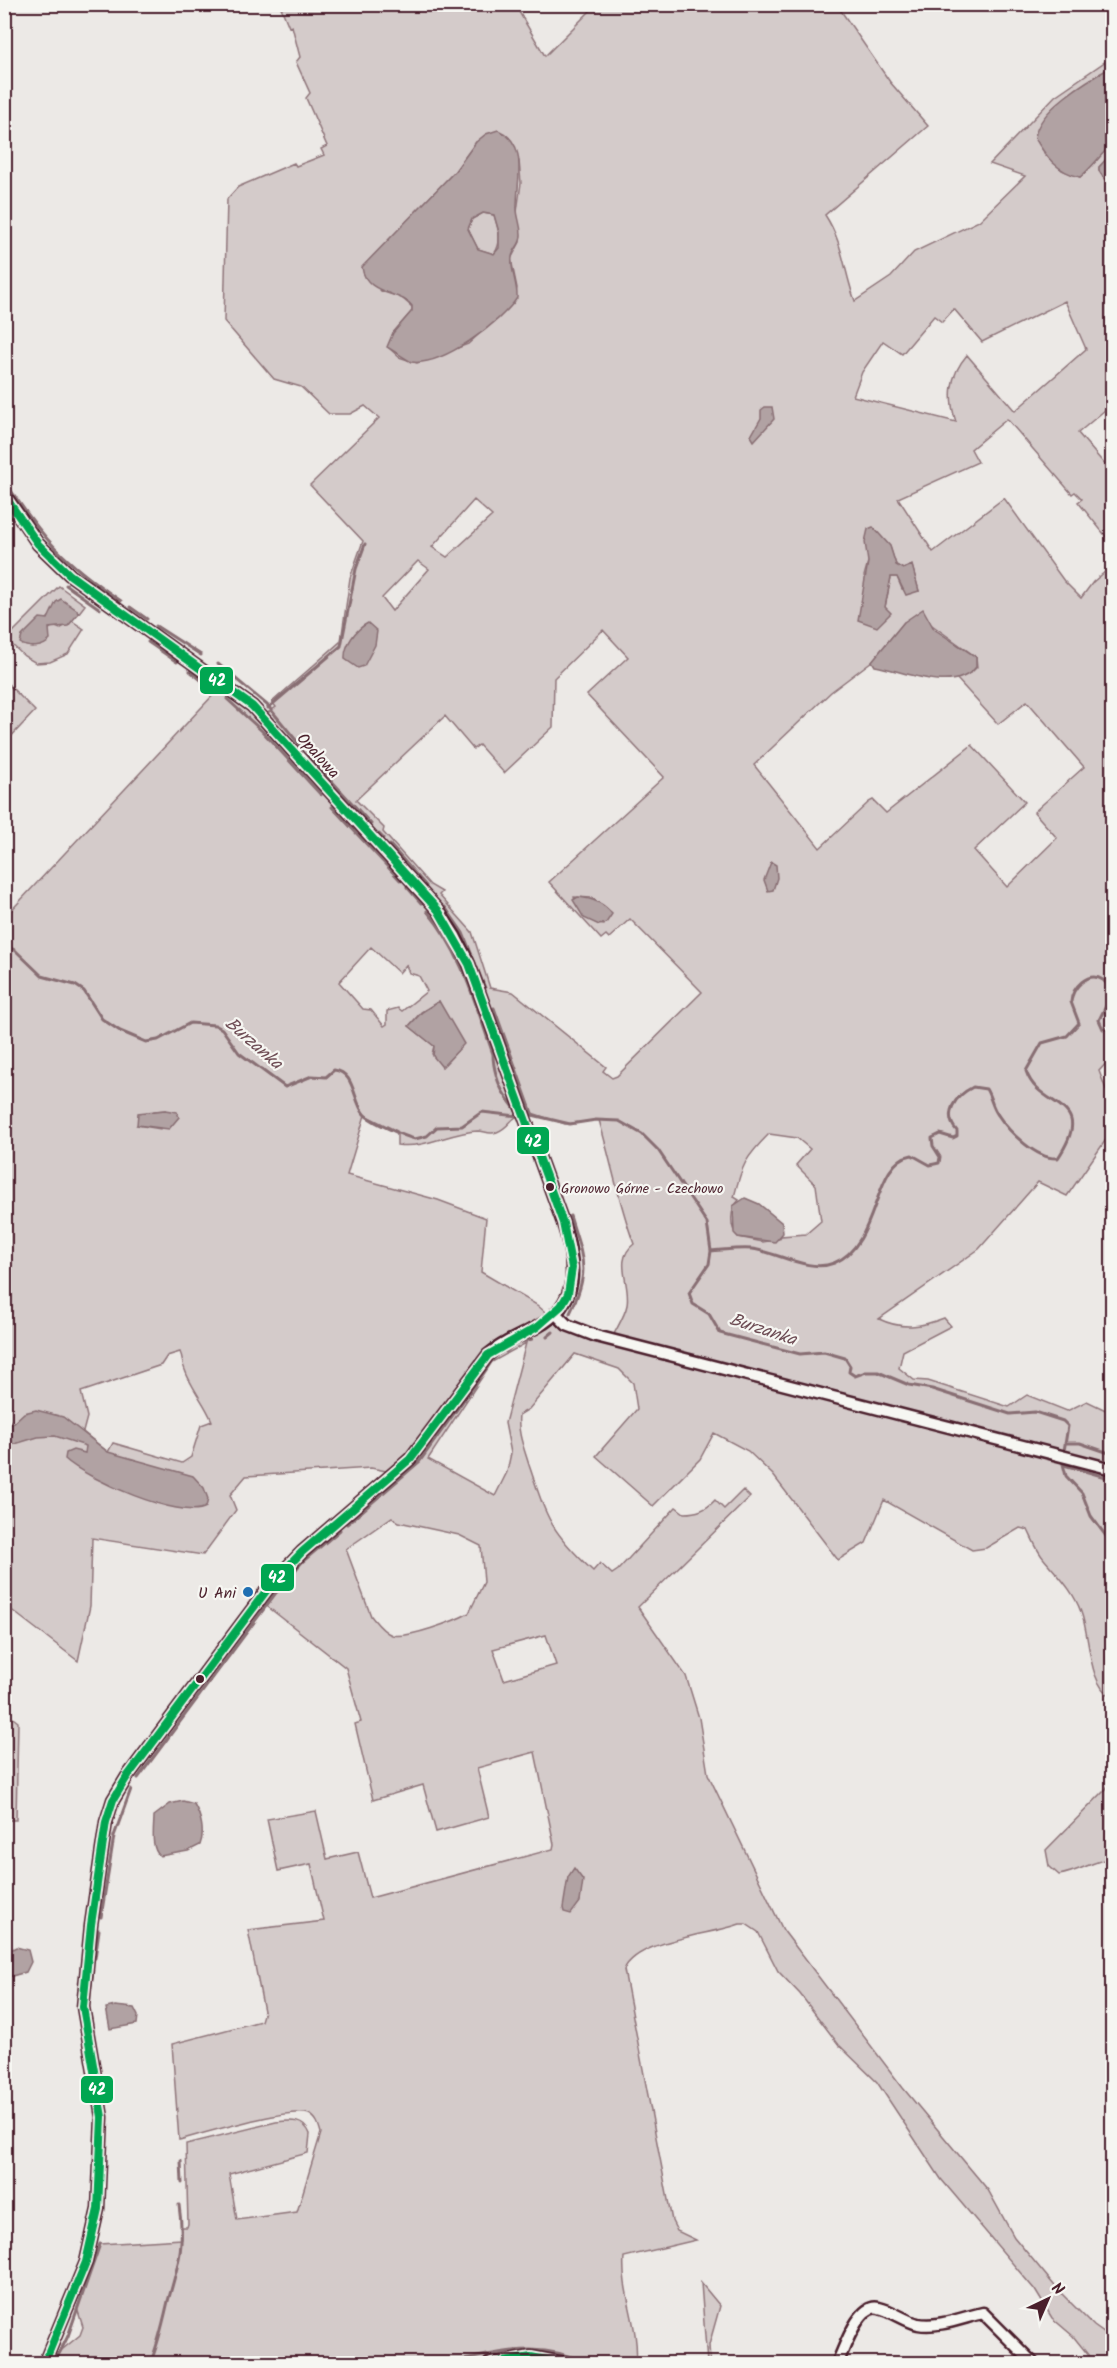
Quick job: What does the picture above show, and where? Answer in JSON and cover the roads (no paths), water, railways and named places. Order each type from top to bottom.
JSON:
[{"type":"street","name":"Opalowa","points":[[4,494],[38,544],[70,575],[228,686],[257,711],[430,900],[451,928],[469,964],[572,1257],[571,1285],[555,1313]]},
{"type":"street","points":[[44,2364],[86,2262],[97,2216],[101,2176],[102,2117],[83,2000],[98,1875],[106,1822],[113,1800],[158,1735],[279,1575],[316,1540],[410,1460],[488,1355],[503,1343],[538,1326],[555,1313],[567,1325],[596,1336],[1113,1469]]},
{"type":"street","points":[[837,2364],[860,2315],[870,2308],[877,2307],[918,2324],[932,2325],[983,2313],[1034,2364]]},
{"type":"street","points":[[489,2364],[531,2356],[570,2364]]},
{"type":"waterway","points":[[4,29],[9,9]]},
{"type":"waterway","points":[[4,480],[30,518],[55,548],[84,574],[121,601]]},
{"type":"waterway","points":[[268,708],[341,646],[356,569],[365,544]]},
{"type":"waterway","points":[[66,585],[100,609]]},
{"type":"waterway","points":[[130,607],[147,619]]},
{"type":"waterway","points":[[156,626],[201,655]]},
{"type":"waterway","points":[[148,642],[177,662]]},
{"type":"waterway","points":[[218,664],[267,705],[300,745]]},
{"type":"waterway","points":[[190,671],[216,692]]},
{"type":"waterway","points":[[227,699],[262,731],[321,795]]},
{"type":"waterway","points":[[308,755],[371,824]]},
{"type":"waterway","points":[[332,807],[400,880]]},
{"type":"waterway","points":[[379,834],[383,838]]},
{"type":"waterway","points":[[390,845],[426,886]]},
{"type":"waterway","points":[[407,887],[421,903]]},
{"type":"waterway","points":[[445,907],[463,933],[485,988]]},
{"type":"waterway","name":"Burzanka","points":[[4,945],[15,950],[42,976],[75,985],[84,991],[102,1019],[120,1031],[146,1042],[158,1040],[190,1023],[215,1025],[222,1029],[239,1053],[285,1087],[312,1076],[326,1077],[334,1070],[341,1072],[350,1081],[364,1114],[373,1121],[415,1139],[427,1136],[437,1127],[462,1126],[482,1112],[518,1116],[498,1081],[493,1054],[459,961],[450,943],[427,911]]},
{"type":"waterway","points":[[711,1251],[752,1249],[804,1264],[834,1263],[849,1253],[860,1239],[889,1172],[899,1161],[912,1155],[930,1165],[939,1163],[940,1157],[933,1146],[932,1138],[940,1134],[953,1138],[957,1136],[951,1112],[956,1100],[973,1087],[986,1089],[998,1115],[1024,1144],[1041,1155],[1058,1158],[1069,1139],[1072,1125],[1069,1115],[1033,1084],[1026,1071],[1042,1043],[1067,1036],[1079,1023],[1071,1002],[1074,991],[1082,982],[1092,977],[1097,978],[1104,981],[1112,992]]},
{"type":"waterway","points":[[1112,994],[1099,1020],[1103,1029],[1112,1028]]},
{"type":"waterway","points":[[494,1008],[532,1113]]},
{"type":"waterway","name":"Burzanka","points":[[528,1114],[570,1124],[596,1120],[619,1121],[642,1134],[658,1150],[707,1223],[711,1251],[709,1264],[689,1293],[693,1304],[709,1314],[720,1333],[800,1354],[824,1352],[845,1358],[850,1366],[849,1372],[855,1376],[866,1372],[878,1372],[909,1385],[932,1389],[1010,1414],[1035,1412],[1063,1421],[1068,1426],[1064,1451]]},
{"type":"waterway","points":[[570,1216],[583,1264],[581,1286],[570,1313]]},
{"type":"waterway","points":[[547,1337],[553,1332]]},
{"type":"waterway","points":[[506,1352],[515,1344],[532,1339]]},
{"type":"waterway","points":[[347,1524],[420,1461],[488,1366]]},
{"type":"waterway","points":[[1065,1443],[1080,1443],[1112,1454]]},
{"type":"waterway","name":"Burzanka","points":[[1062,1460],[1066,1476],[1082,1493],[1091,1516],[1112,1544]]},
{"type":"waterway","points":[[1064,1465],[1112,1479]]},
{"type":"waterway","points":[[138,1778],[275,1594],[302,1562],[340,1530]]},
{"type":"waterway","points":[[101,1917],[114,1836],[131,1789]]},
{"type":"waterway","points":[[95,1958],[99,1930]]},
{"type":"waterway","points":[[91,1985],[93,1970]]},
{"type":"waterway","points":[[181,2161],[182,2183]]},
{"type":"waterway","points":[[150,2364],[180,2254],[179,2205]]},
{"type":"waterway","points":[[54,2364],[68,2336],[100,2244]]},
{"type":"waterway","points":[[464,2360],[512,2351],[542,2350],[572,2357],[589,2364]]},
{"type":"waterway","points":[[440,2364],[453,2361]]},
{"type":"place","name":"Gronowo Górne - Czechowo","points":[[550,1187]]},
{"type":"place","name":"U Ani","points":[[248,1592]]}]
